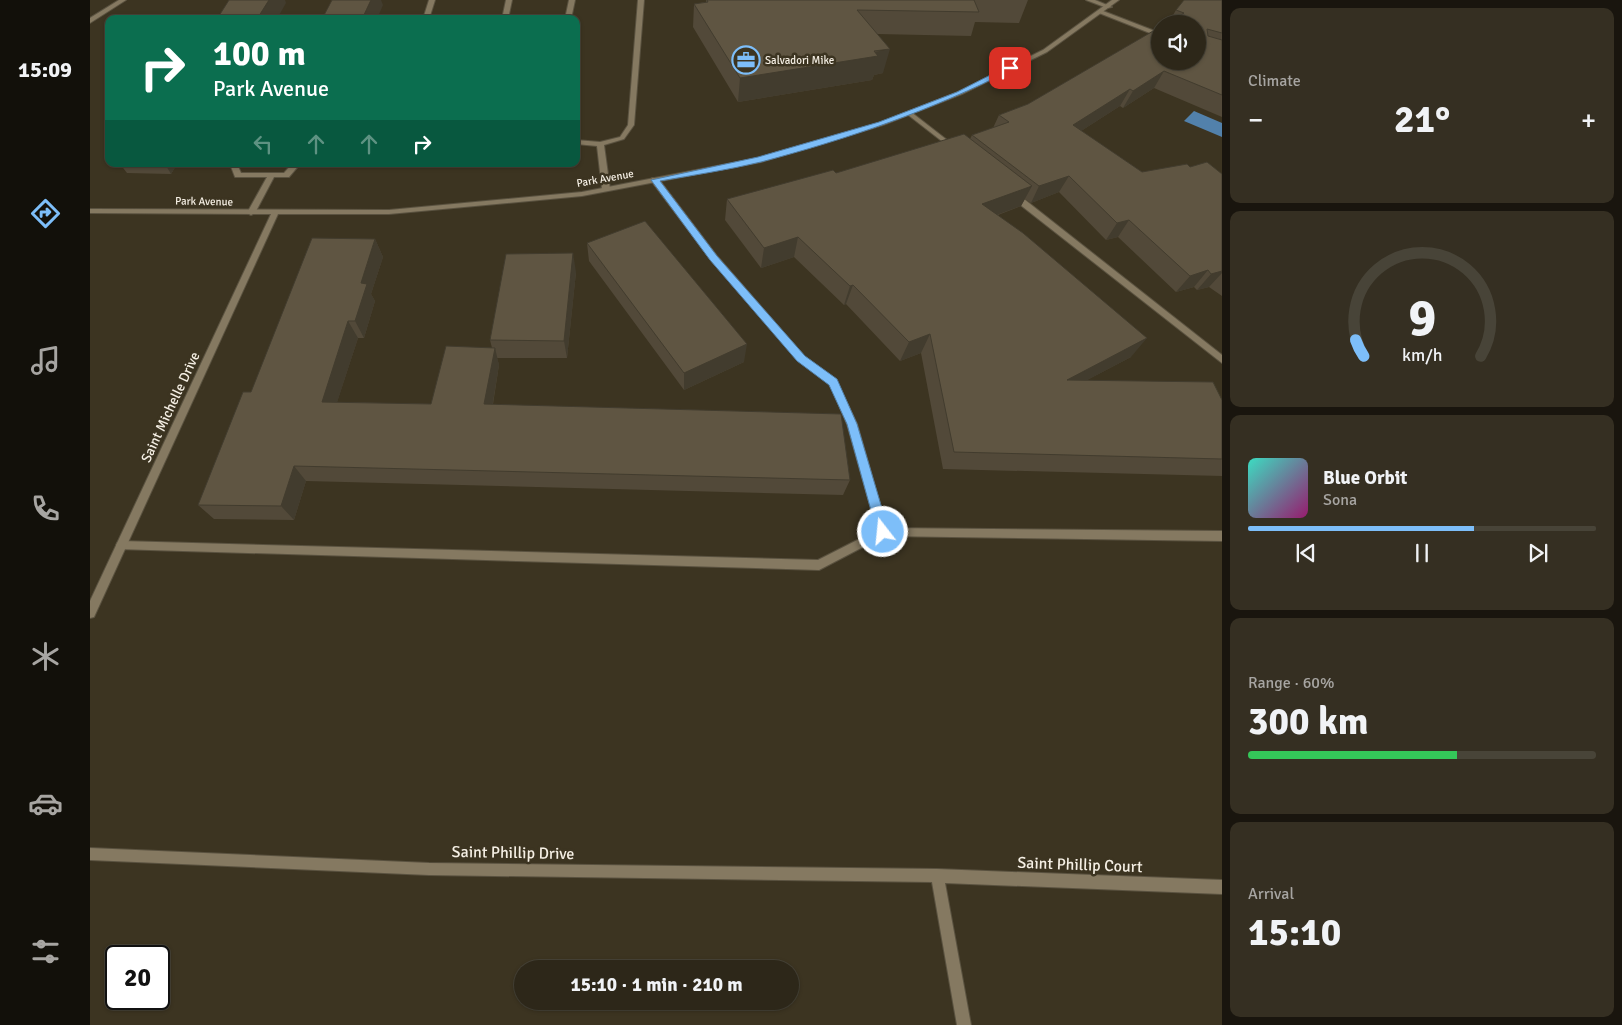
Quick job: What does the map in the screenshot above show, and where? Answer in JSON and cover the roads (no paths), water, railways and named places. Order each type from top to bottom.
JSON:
[{"type":"street","points":[[90,21],[123,0]]},
{"type":"street","points":[[427,15],[432,0]]},
{"type":"street","points":[[506,15],[510,0]]},
{"type":"street","points":[[569,15],[572,0]]},
{"type":"street","points":[[580,142],[600,144],[622,138],[631,125],[641,0]]},
{"type":"street","points":[[1089,0],[1109,7]]},
{"type":"street","name":"Park Avenue","points":[[90,211],[275,214],[390,212],[582,194],[759,160],[881,124],[960,93],[1044,51],[1109,7],[1116,0]]},
{"type":"street","points":[[1101,12],[1151,31]]},
{"type":"street","points":[[909,113],[960,153]]},
{"type":"street","points":[[600,144],[606,189]]},
{"type":"street","points":[[235,167],[238,175],[286,175],[293,167]]},
{"type":"street","points":[[251,213],[272,175]]},
{"type":"street","points":[[655,180],[714,258],[801,358],[833,382],[852,424],[883,532]]},
{"type":"street","points":[[1006,189],[1222,360]]},
{"type":"street","name":"Saint Michelle Drive","points":[[90,613],[275,214]]},
{"type":"street","points":[[121,546],[819,565],[883,532],[1222,536]]},
{"type":"street","name":"Saint Phillip Drive","points":[[90,854],[429,869],[937,876]]},
{"type":"street","points":[[937,876],[964,1025]]},
{"type":"street","name":"Saint Phillip Court","points":[[937,876],[1222,887]]},
{"type":"water","points":[[1194,111],[1222,123],[1222,137],[1184,121]]},
{"type":"place","name":"Salvadori Mike","points":[[746,60]]}]
